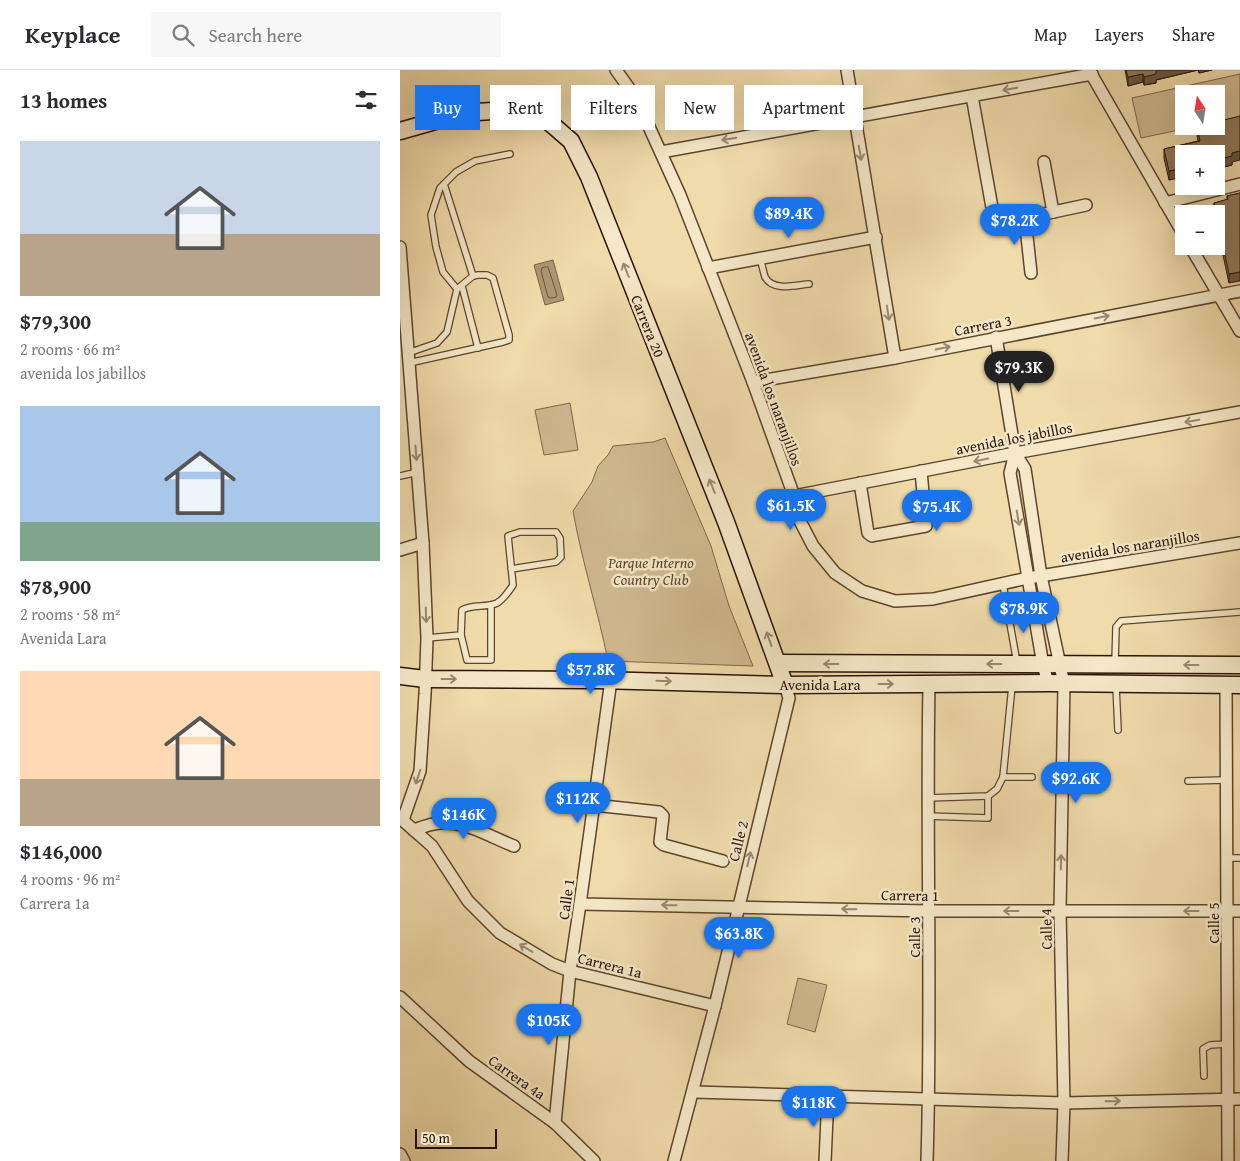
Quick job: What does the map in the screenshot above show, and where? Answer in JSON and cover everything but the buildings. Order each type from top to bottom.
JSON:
[{"type":"street","name":"avenida los naranjillos","points":[[616,70],[636,98],[680,195],[753,382],[794,496],[799,519],[813,546],[836,573],[862,591],[895,601],[933,599],[1028,578],[1240,543]]},
{"type":"street","points":[[847,70],[849,85]]},
{"type":"street","points":[[863,115],[1091,72],[1175,220]]},
{"type":"street","points":[[972,96],[993,213],[998,220],[1025,218],[1086,205]]},
{"type":"street","name":"Carrera 20","points":[[400,131],[462,113],[506,110],[541,115],[571,141],[589,176],[712,485],[785,684]]},
{"type":"street","points":[[661,152],[782,130]]},
{"type":"street","points":[[856,130],[895,358]]},
{"type":"street","points":[[1044,162],[1053,212]]},
{"type":"street","points":[[1165,203],[1240,184]]},
{"type":"street","points":[[1025,218],[1031,272]]},
{"type":"street","points":[[708,268],[876,237]]},
{"type":"street","points":[[400,247],[402,308],[408,358],[423,543],[426,638],[420,771],[401,819]]},
{"type":"street","points":[[1195,255],[1240,331]]},
{"type":"street","name":"Carrera 3","points":[[753,382],[895,358],[1240,291]]},
{"type":"street","points":[[996,338],[1015,453],[1025,469],[1041,576],[1060,665],[1059,688]]},
{"type":"street","name":"avenida los jabillos","points":[[794,496],[1240,412]]},
{"type":"street","points":[[1015,453],[1010,473],[1043,665],[1059,688]]},
{"type":"street","points":[[860,483],[868,533],[876,536],[926,526],[921,471]]},
{"type":"street","points":[[400,550],[423,543]]},
{"type":"street","name":"Avenida Lara","points":[[778,664],[1240,665]]},
{"type":"street","name":"Avenida Lara","points":[[400,676],[425,679],[611,680],[785,684],[1012,684],[1059,688],[1116,684],[1233,686]]},
{"type":"street","name":"Calle 1","points":[[555,1123],[570,971],[611,680]]},
{"type":"street","name":"Calle 2","points":[[715,1006],[789,698],[785,684]]},
{"type":"street","name":"Calle 3","points":[[927,1161],[930,911],[927,816],[929,684]]},
{"type":"street","name":"Calle 5","points":[[1228,1161],[1226,780],[1233,686]]},
{"type":"street","name":"Calle 4","points":[[1059,688],[1060,910],[1064,1102],[1062,1161]]},
{"type":"street","points":[[594,805],[659,812],[663,816],[660,842],[664,845],[723,861]]},
{"type":"street","name":"Carrera 1a","points":[[401,819],[432,846],[468,901],[500,933],[552,964],[570,971],[715,1006]]},
{"type":"street","points":[[414,830],[434,824],[448,823],[465,826],[514,846]]},
{"type":"street","name":"Carrera 1","points":[[580,904],[930,911],[1240,911]]},
{"type":"street","name":"Carrera 4a","points":[[400,997],[468,1061],[555,1123],[594,1161]]},
{"type":"street","points":[[674,1161],[694,1092],[715,1006]]},
{"type":"street","points":[[694,1092],[1064,1102],[1240,1099]]},
{"type":"street","points":[[825,1161],[828,1096]]},
{"type":"street","points":[[400,1154],[404,1161]]},
{"type":"lane","points":[[478,348],[460,287],[443,272],[430,215],[440,188],[456,172],[475,161],[510,154]]},
{"type":"lane","points":[[444,184],[472,276]]},
{"type":"lane","points":[[760,258],[766,278],[771,284],[777,287],[809,284]]},
{"type":"lane","points":[[487,274],[493,278],[509,335],[508,340],[478,348],[408,358],[437,343],[447,332],[460,287],[472,276],[487,274]]},
{"type":"lane","points":[[400,476],[418,472]]},
{"type":"lane","points":[[491,605],[491,660],[467,660],[461,635],[462,610],[468,607],[491,605],[499,602],[513,585],[511,569],[508,536],[520,532],[556,532],[560,538],[561,557],[556,562],[511,569]]},
{"type":"lane","points":[[1003,584],[1017,665]]},
{"type":"lane","points":[[1115,665],[1116,627],[1120,621],[1240,612]]},
{"type":"lane","points":[[426,638],[461,635]]},
{"type":"lane","points":[[927,798],[988,796],[997,789],[1003,777],[1012,684]]},
{"type":"lane","points":[[1116,684],[1118,730]]},
{"type":"lane","points":[[1003,777],[1032,777]]},
{"type":"lane","points":[[1188,781],[1226,780]]},
{"type":"lane","points":[[927,816],[988,818],[988,796]]},
{"type":"lane","points":[[1227,858],[1240,858]]},
{"type":"lane","points":[[1204,1076],[1203,1049],[1210,1045],[1228,1044]]},
{"type":"green space","points":[[1240,74],[1240,117],[1225,120],[1225,85],[1190,85]]},
{"type":"green space","points":[[1175,88],[1175,131],[1141,138],[1132,98]]},
{"type":"green space","points":[[570,403],[578,450],[544,455],[535,410]]},
{"type":"green space","name":"Parque Interno Country Club","points":[[665,438],[711,546],[729,606],[753,666],[608,661],[573,511],[592,482],[598,466],[613,446],[653,442]]},
{"type":"green space","points":[[798,978],[827,985],[815,1032],[787,1024]]},
{"type":"water","points":[[553,260],[564,300],[545,305],[534,265]]}]
